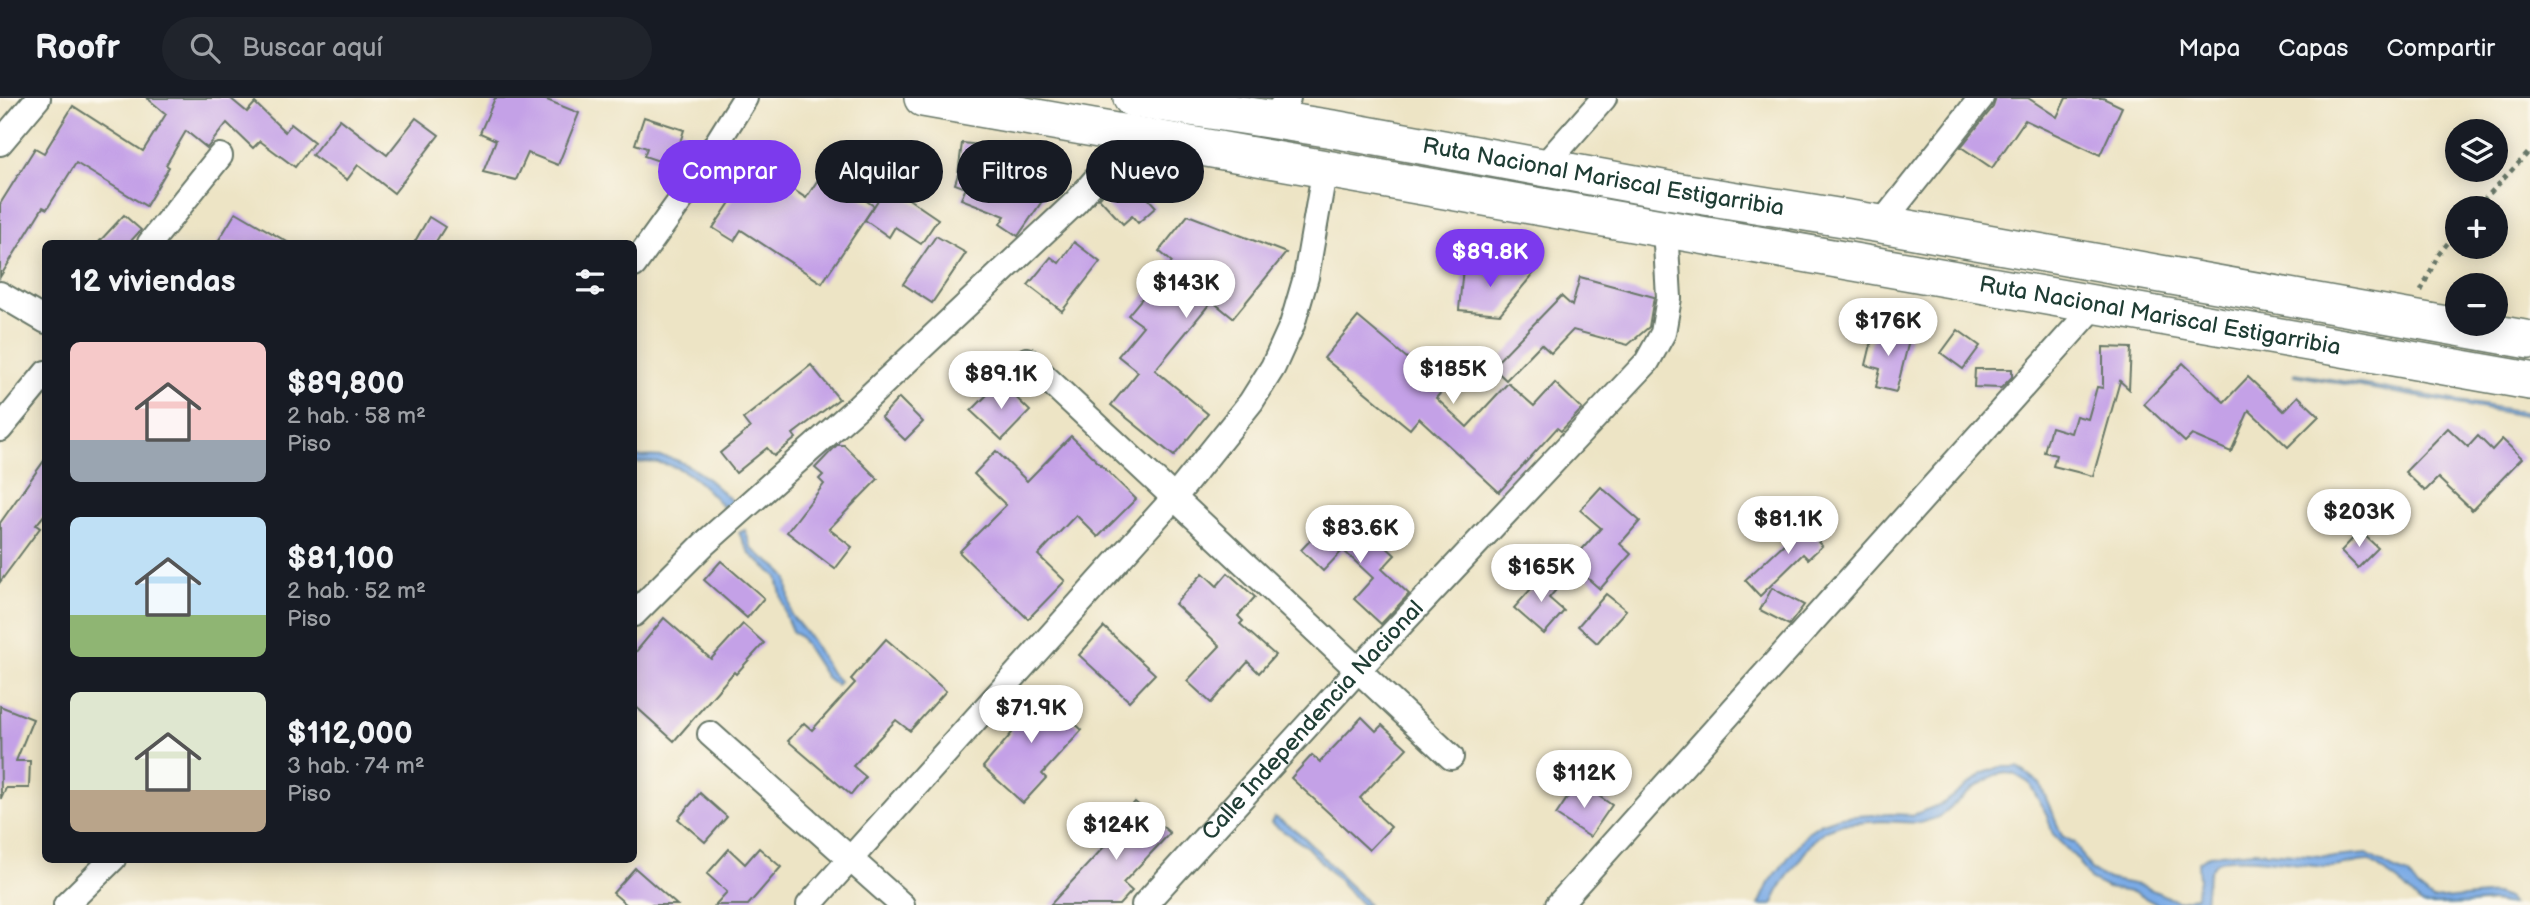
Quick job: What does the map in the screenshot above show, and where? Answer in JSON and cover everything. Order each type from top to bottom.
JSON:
[{"type":"highway","name":"Ruta Nacional Mariscal Estigarribia","points":[[923,98],[2530,381]]},
{"type":"highway","name":"Ruta Nacional Mariscal Estigarribia","points":[[1132,98],[1279,109],[1333,129],[2530,340]]},
{"type":"street","points":[[0,143],[38,98]]},
{"type":"street","points":[[637,261],[685,194],[745,98]]},
{"type":"street","points":[[1543,167],[1604,98]]},
{"type":"street","points":[[1881,224],[1981,98]]},
{"type":"street","points":[[637,611],[704,544],[858,407],[1076,202],[1135,134]]},
{"type":"street","points":[[152,240],[220,156]]},
{"type":"street","points":[[809,905],[1174,498],[1251,402],[1273,368],[1292,325],[1306,276],[1325,167]]},
{"type":"street","name":"Calle Independencia Nacional","points":[[1144,905],[1358,670],[1647,362],[1663,333],[1669,298],[1665,227]]},
{"type":"street","points":[[0,294],[42,319]]},
{"type":"street","points":[[1558,905],[2095,306]]},
{"type":"street","points":[[1027,360],[1451,757]]},
{"type":"street","points":[[0,429],[42,378]]},
{"type":"street","points":[[710,734],[902,905]]},
{"type":"street","points":[[66,905],[109,863]]},
{"type":"path","points":[[2487,196],[2530,151]]},
{"type":"path","points":[[2414,319],[2421,291],[2438,255],[2445,247]]},
{"type":"water","points":[[2295,373],[2530,413],[2530,417],[2294,375]]},
{"type":"water","points":[[637,457],[664,457],[681,462],[705,477],[733,502],[723,507],[694,478],[674,467],[649,462],[637,463]]},
{"type":"water","points":[[745,530],[752,549],[779,569],[787,579],[791,615],[839,681],[836,685],[826,677],[800,637],[792,631],[777,577],[750,554],[739,533]]},
{"type":"water","points":[[2000,767],[2018,767],[2040,784],[2062,836],[2075,843],[2092,871],[2108,879],[2143,886],[2179,902],[2196,896],[2198,863],[2209,855],[2254,851],[2334,857],[2367,854],[2408,875],[2418,888],[2433,900],[2496,894],[2507,898],[2512,905],[2492,902],[2422,905],[2399,882],[2370,861],[2327,867],[2239,858],[2227,859],[2214,865],[2209,874],[2205,902],[2202,905],[2158,905],[2136,893],[2107,888],[2090,879],[2078,860],[2053,835],[2047,815],[2029,783],[2014,774],[2006,773],[1995,775],[1972,789],[1939,817],[1920,823],[1882,821],[1843,824],[1826,830],[1813,841],[1782,884],[1772,905],[1759,905],[1769,883],[1808,832],[1820,824],[1840,817],[1913,815],[1944,803],[1984,773]]},
{"type":"water","points":[[1274,817],[1304,838],[1368,905],[1362,905],[1307,847],[1271,823]]},
{"type":"building","points":[[147,98],[230,98],[247,112],[255,103],[285,132],[291,124],[314,142],[295,167],[260,141],[253,148],[227,123],[207,148],[186,131],[146,206],[76,163],[47,209],[43,207],[0,277],[0,204],[35,148],[44,153],[73,106],[143,151],[166,114]]},
{"type":"building","points":[[495,98],[542,98],[579,113],[558,165],[528,153],[516,180],[483,172],[496,140],[480,133]]},
{"type":"building","points":[[1996,98],[2028,98],[2057,117],[2066,98],[2103,98],[2122,107],[2100,155],[2025,120],[1992,168],[1961,147],[1993,107]]},
{"type":"building","points":[[644,117],[684,130],[681,140],[658,140],[658,161],[644,156],[647,148],[635,144]]},
{"type":"building","points":[[416,118],[439,135],[394,193],[358,165],[347,180],[312,155],[340,119],[387,155]]},
{"type":"building","points":[[815,184],[815,203],[870,203],[874,206],[822,283],[741,230],[734,241],[713,228],[730,203],[801,203],[801,195],[806,198]]},
{"type":"building","points":[[876,203],[914,203],[938,219],[921,244],[895,227],[889,237],[865,220]]},
{"type":"building","points":[[971,203],[1041,203],[1018,236],[1000,224],[1005,216]]},
{"type":"building","points":[[1104,203],[1152,203],[1156,207],[1138,223],[1132,216],[1123,224]]},
{"type":"building","points":[[236,212],[284,240],[219,240]]},
{"type":"building","points":[[124,215],[141,230],[132,240],[101,240]]},
{"type":"building","points":[[1188,215],[1286,253],[1233,318],[1212,301],[1155,370],[1208,414],[1174,456],[1111,405],[1138,372],[1118,356],[1143,326],[1128,315],[1172,262],[1159,251]]},
{"type":"building","points":[[429,217],[445,227],[437,240],[416,240]]},
{"type":"building","points":[[936,236],[966,253],[932,303],[903,284]]},
{"type":"building","points":[[1074,242],[1100,262],[1062,311],[1028,285],[1051,257],[1059,263]]},
{"type":"building","points":[[1463,267],[1534,273],[1500,314],[1459,310]]},
{"type":"building","points":[[1580,277],[1654,297],[1649,327],[1628,345],[1573,330],[1551,353],[1541,344],[1506,380],[1492,367],[1561,296],[1572,306]]},
{"type":"building","points":[[1358,317],[1444,389],[1436,398],[1467,427],[1508,383],[1534,406],[1555,383],[1582,409],[1561,431],[1557,428],[1499,492],[1419,418],[1410,429],[1324,358]]},
{"type":"building","points":[[1875,328],[1910,337],[1896,392],[1876,387],[1880,369],[1866,365]]},
{"type":"building","points":[[1958,330],[1980,346],[1963,369],[1941,353]]},
{"type":"building","points":[[2103,347],[2131,348],[2129,389],[2120,381],[2093,476],[2053,466],[2056,455],[2044,452],[2051,427],[2071,433],[2076,416],[2088,419],[2097,387],[2103,388]]},
{"type":"building","points":[[2183,363],[2224,402],[2248,377],[2284,411],[2298,396],[2319,416],[2288,447],[2249,410],[2231,452],[2192,435],[2185,442],[2144,404]]},
{"type":"building","points":[[811,365],[839,399],[793,434],[796,438],[774,456],[767,448],[736,473],[720,453],[750,428],[743,419]]},
{"type":"building","points":[[1975,369],[2012,369],[2012,377],[2001,388],[1974,387]]},
{"type":"building","points":[[1000,382],[1030,411],[1002,440],[971,411]]},
{"type":"building","points":[[899,398],[923,422],[905,440],[881,417]]},
{"type":"building","points":[[2448,428],[2468,447],[2478,436],[2492,450],[2502,439],[2522,458],[2472,510],[2438,478],[2425,491],[2405,472]]},
{"type":"building","points":[[1071,436],[1136,499],[1098,537],[1076,515],[1038,555],[1065,581],[1028,619],[959,552],[1006,505],[974,474],[996,451],[1027,481]]},
{"type":"building","points":[[837,445],[844,445],[878,479],[829,529],[852,547],[835,569],[787,532],[824,484],[819,479],[823,475],[815,468]]},
{"type":"building","points":[[42,464],[42,518],[36,525],[40,528],[0,582],[0,523]]},
{"type":"building","points":[[1601,487],[1640,521],[1620,544],[1631,554],[1600,589],[1570,563],[1601,528],[1580,510]]},
{"type":"building","points":[[1333,516],[1353,534],[1362,525],[1395,555],[1382,569],[1409,594],[1381,624],[1354,599],[1373,578],[1343,550],[1323,571],[1301,550]]},
{"type":"building","points":[[1813,517],[1828,532],[1818,542],[1822,546],[1808,559],[1803,554],[1760,596],[1745,580]]},
{"type":"building","points":[[2360,531],[2378,548],[2358,568],[2341,551]]},
{"type":"building","points":[[721,561],[764,598],[747,618],[704,580]]},
{"type":"building","points":[[1546,572],[1561,584],[1549,598],[1564,611],[1544,634],[1514,608]]},
{"type":"building","points":[[1203,573],[1217,586],[1228,573],[1255,597],[1238,616],[1243,621],[1240,624],[1275,655],[1259,673],[1248,662],[1211,703],[1187,681],[1220,646],[1175,604]]},
{"type":"building","points":[[1772,588],[1804,605],[1789,625],[1760,610]]},
{"type":"building","points":[[1606,594],[1626,610],[1597,643],[1578,626]]},
{"type":"building","points":[[664,618],[711,659],[743,624],[764,643],[736,674],[734,672],[674,741],[637,708],[637,650]]},
{"type":"building","points":[[1104,627],[1155,674],[1129,701],[1079,655]]},
{"type":"building","points":[[886,639],[946,691],[910,731],[896,720],[853,766],[866,777],[851,795],[788,741],[804,723],[812,730],[855,683],[851,679]]},
{"type":"building","points":[[1036,688],[1082,730],[1042,774],[1046,778],[1023,803],[983,767],[1012,733],[1003,724]]},
{"type":"building","points":[[0,706],[33,719],[16,761],[30,761],[29,788],[6,788],[1,799]]},
{"type":"building","points":[[1362,717],[1376,731],[1382,725],[1407,748],[1360,798],[1391,827],[1369,850],[1291,778],[1312,755],[1320,762]]},
{"type":"building","points":[[1578,782],[1612,805],[1590,837],[1556,815]]},
{"type":"building","points":[[700,793],[727,817],[705,842],[678,819]]},
{"type":"building","points":[[1135,802],[1170,833],[1123,883],[1132,891],[1119,905],[1050,905],[1116,834],[1111,829]]},
{"type":"building","points":[[759,848],[781,867],[748,905],[715,905],[727,892],[707,874],[729,849],[745,864]]},
{"type":"building","points":[[635,868],[677,905],[627,905],[613,893]]}]
